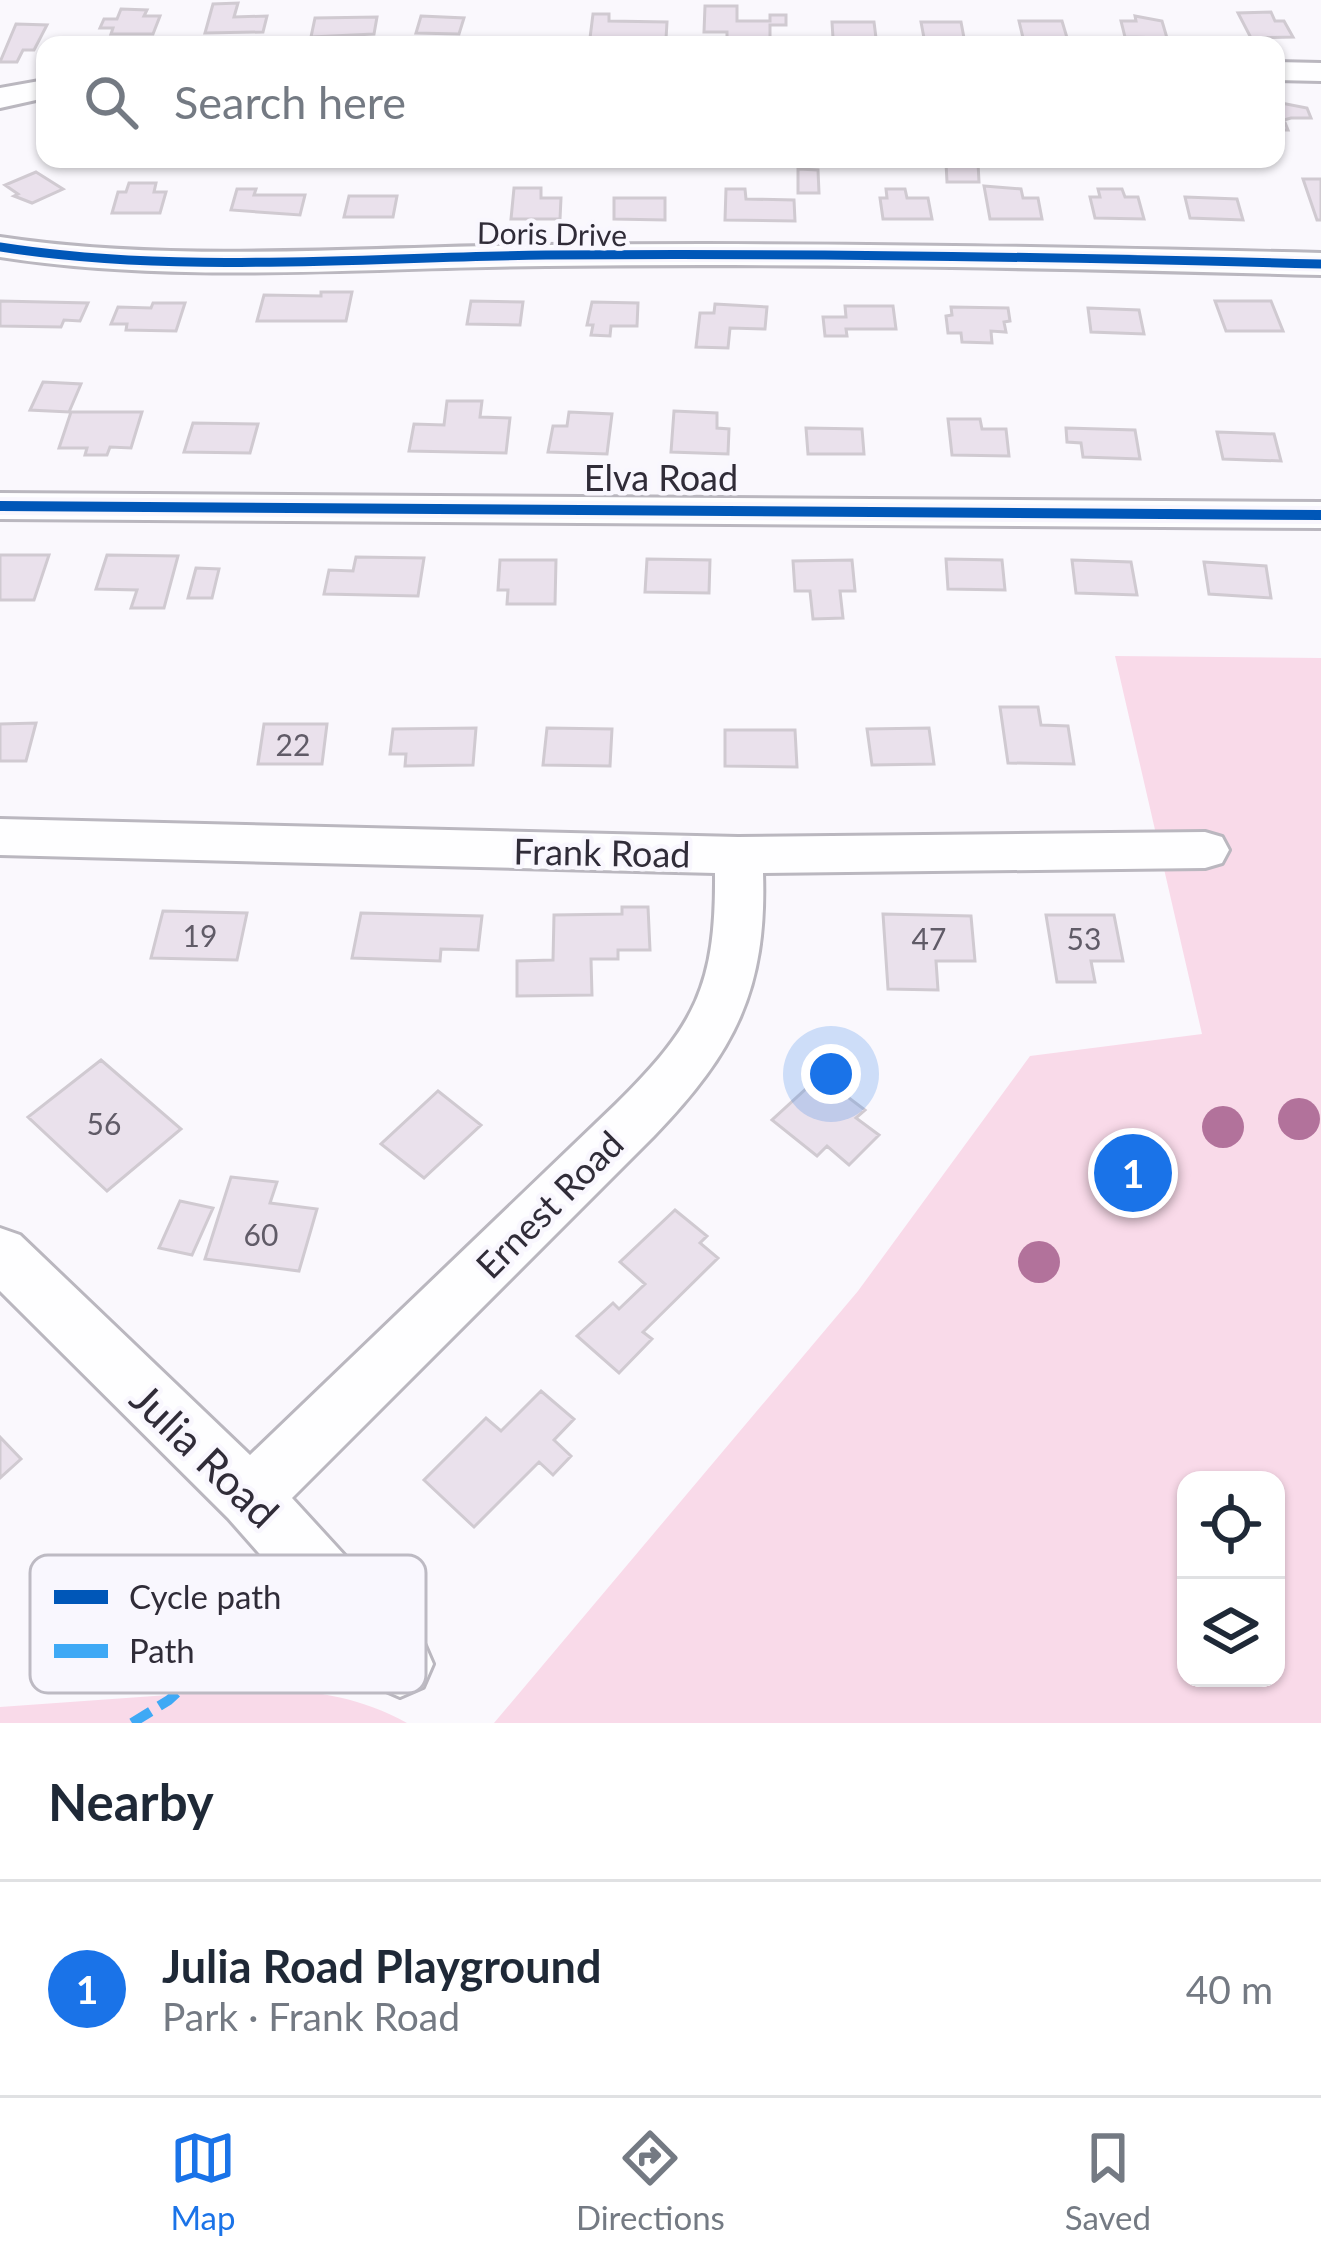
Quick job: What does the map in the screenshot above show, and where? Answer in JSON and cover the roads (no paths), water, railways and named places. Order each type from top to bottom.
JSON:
[{"type":"street","points":[[1285,70],[1321,72]]},
{"type":"street","points":[[0,98],[36,90]]},
{"type":"street","name":"Doris Drive","points":[[0,247],[39,253],[245,261],[547,255],[1321,264]]},
{"type":"street","name":"Elva Road","points":[[0,506],[1321,515]]},
{"type":"street","name":"Frank Road","points":[[0,837],[738,855],[1205,850]]},
{"type":"street","name":"Ernest Road","points":[[250,1497],[492,1263],[688,1063],[719,1014],[732,974],[741,922],[738,855]]},
{"type":"street","name":"Julia Road","points":[[0,1253],[250,1497],[302,1555]]},
{"type":"place","name":"Julia Road Playground","points":[[1133,1173]]}]
